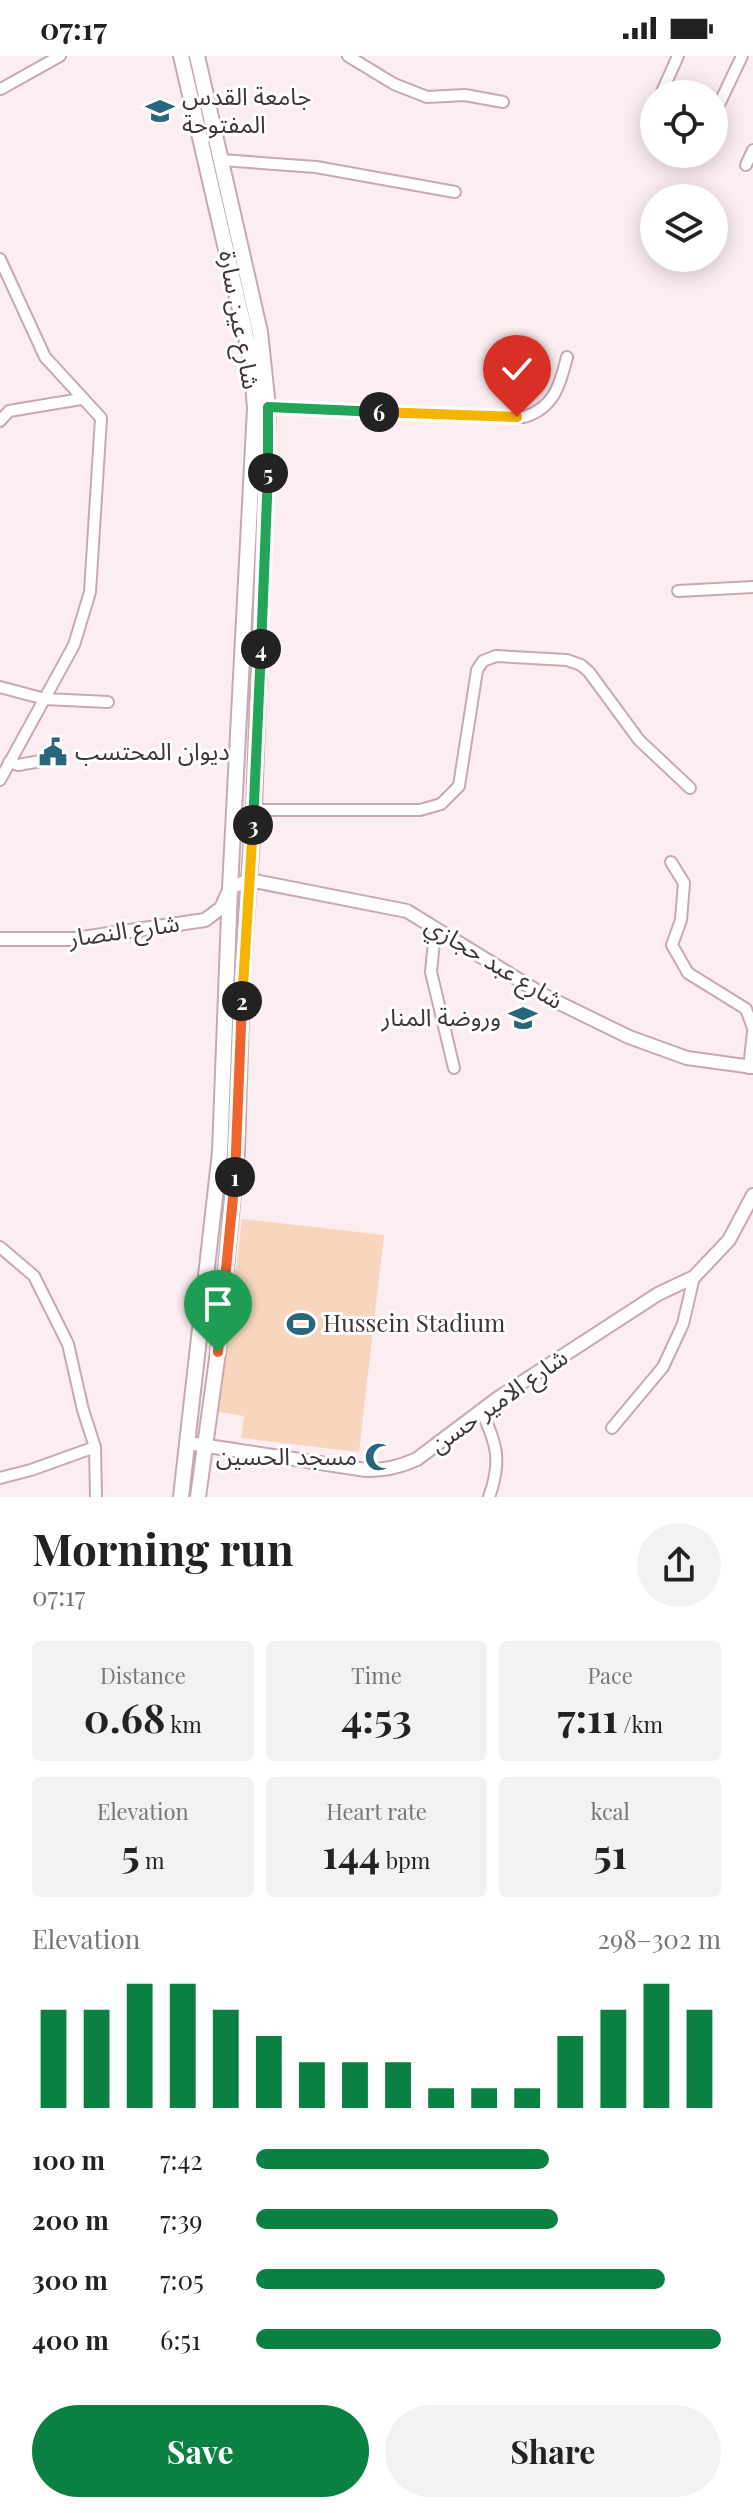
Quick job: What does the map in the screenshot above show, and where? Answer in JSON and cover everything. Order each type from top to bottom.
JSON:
[{"type":"main road","name":"شارع عين سارة","points":[[181,56],[252,370],[254,444],[230,888],[220,1152],[181,1497]]},
{"type":"main road","name":"شارع عين سارة","points":[[197,56],[260,332],[268,407],[254,810],[242,979],[237,1152],[198,1497]]},
{"type":"street","points":[[1,89],[60,56]]},
{"type":"street","points":[[348,56],[394,84],[427,97],[465,95],[503,102]]},
{"type":"street","points":[[667,80],[678,56]]},
{"type":"street","points":[[728,86],[742,56]]},
{"type":"street","points":[[746,165],[753,150]]},
{"type":"street","points":[[221,160],[316,167],[455,192]]},
{"type":"street","points":[[0,259],[45,357],[101,418],[90,592],[74,645],[0,780]]},
{"type":"street","points":[[268,407],[524,417],[539,411],[551,400],[560,386],[567,357]]},
{"type":"street","points":[[0,421],[9,411],[81,399]]},
{"type":"street","points":[[678,591],[753,587]]},
{"type":"street","points":[[254,810],[420,810],[441,804],[459,786],[477,670],[483,661],[496,656],[564,660],[581,665],[639,740],[690,788]]},
{"type":"street","points":[[0,687],[45,699],[108,702]]},
{"type":"street","points":[[9,762],[18,765],[46,760]]},
{"type":"street","points":[[671,862],[684,883],[681,920],[672,945],[688,973],[746,1009],[753,1030],[751,1068]]},
{"type":"street","points":[[230,888],[249,880]]},
{"type":"street","name":"شارع عبد حجازي","points":[[249,880],[407,911],[545,996],[629,1037],[687,1058],[751,1068]]},
{"type":"street","name":"شارع النصار","points":[[0,939],[75,939],[205,920],[221,908],[230,888]]},
{"type":"street","points":[[435,931],[431,972],[454,1068]]},
{"type":"street","name":"شارع الامير حسن","points":[[188,1443],[366,1470],[389,1470],[417,1459],[481,1410],[658,1294],[694,1277],[729,1240],[753,1195]]},
{"type":"street","points":[[0,1247],[34,1276],[68,1344],[95,1447],[96,1497]]},
{"type":"street","points":[[612,1428],[663,1367],[683,1324],[694,1277]]},
{"type":"street","points":[[481,1410],[497,1451],[489,1497]]},
{"type":"street","points":[[0,1478],[95,1447]]},
{"type":"shaded area","name":"Hussein Stadium","points":[[242,1219],[384,1235],[359,1452],[241,1438],[244,1416],[219,1412]]},
{"type":"place","name":"جامعة القدس المفتوحة","points":[[160,111]]},
{"type":"place","name":"ديوان المحتسب","points":[[53,752]]},
{"type":"place","name":"وروضة المنار","points":[[523,1018]]},
{"type":"place","name":"Hussein Stadium","points":[[301,1324]]},
{"type":"place","name":"مسجد الحسين","points":[[379,1457]]},
{"type":"route","points":[[218,1352],[237,1152],[242,979],[254,810],[268,407],[517,417]]}]
